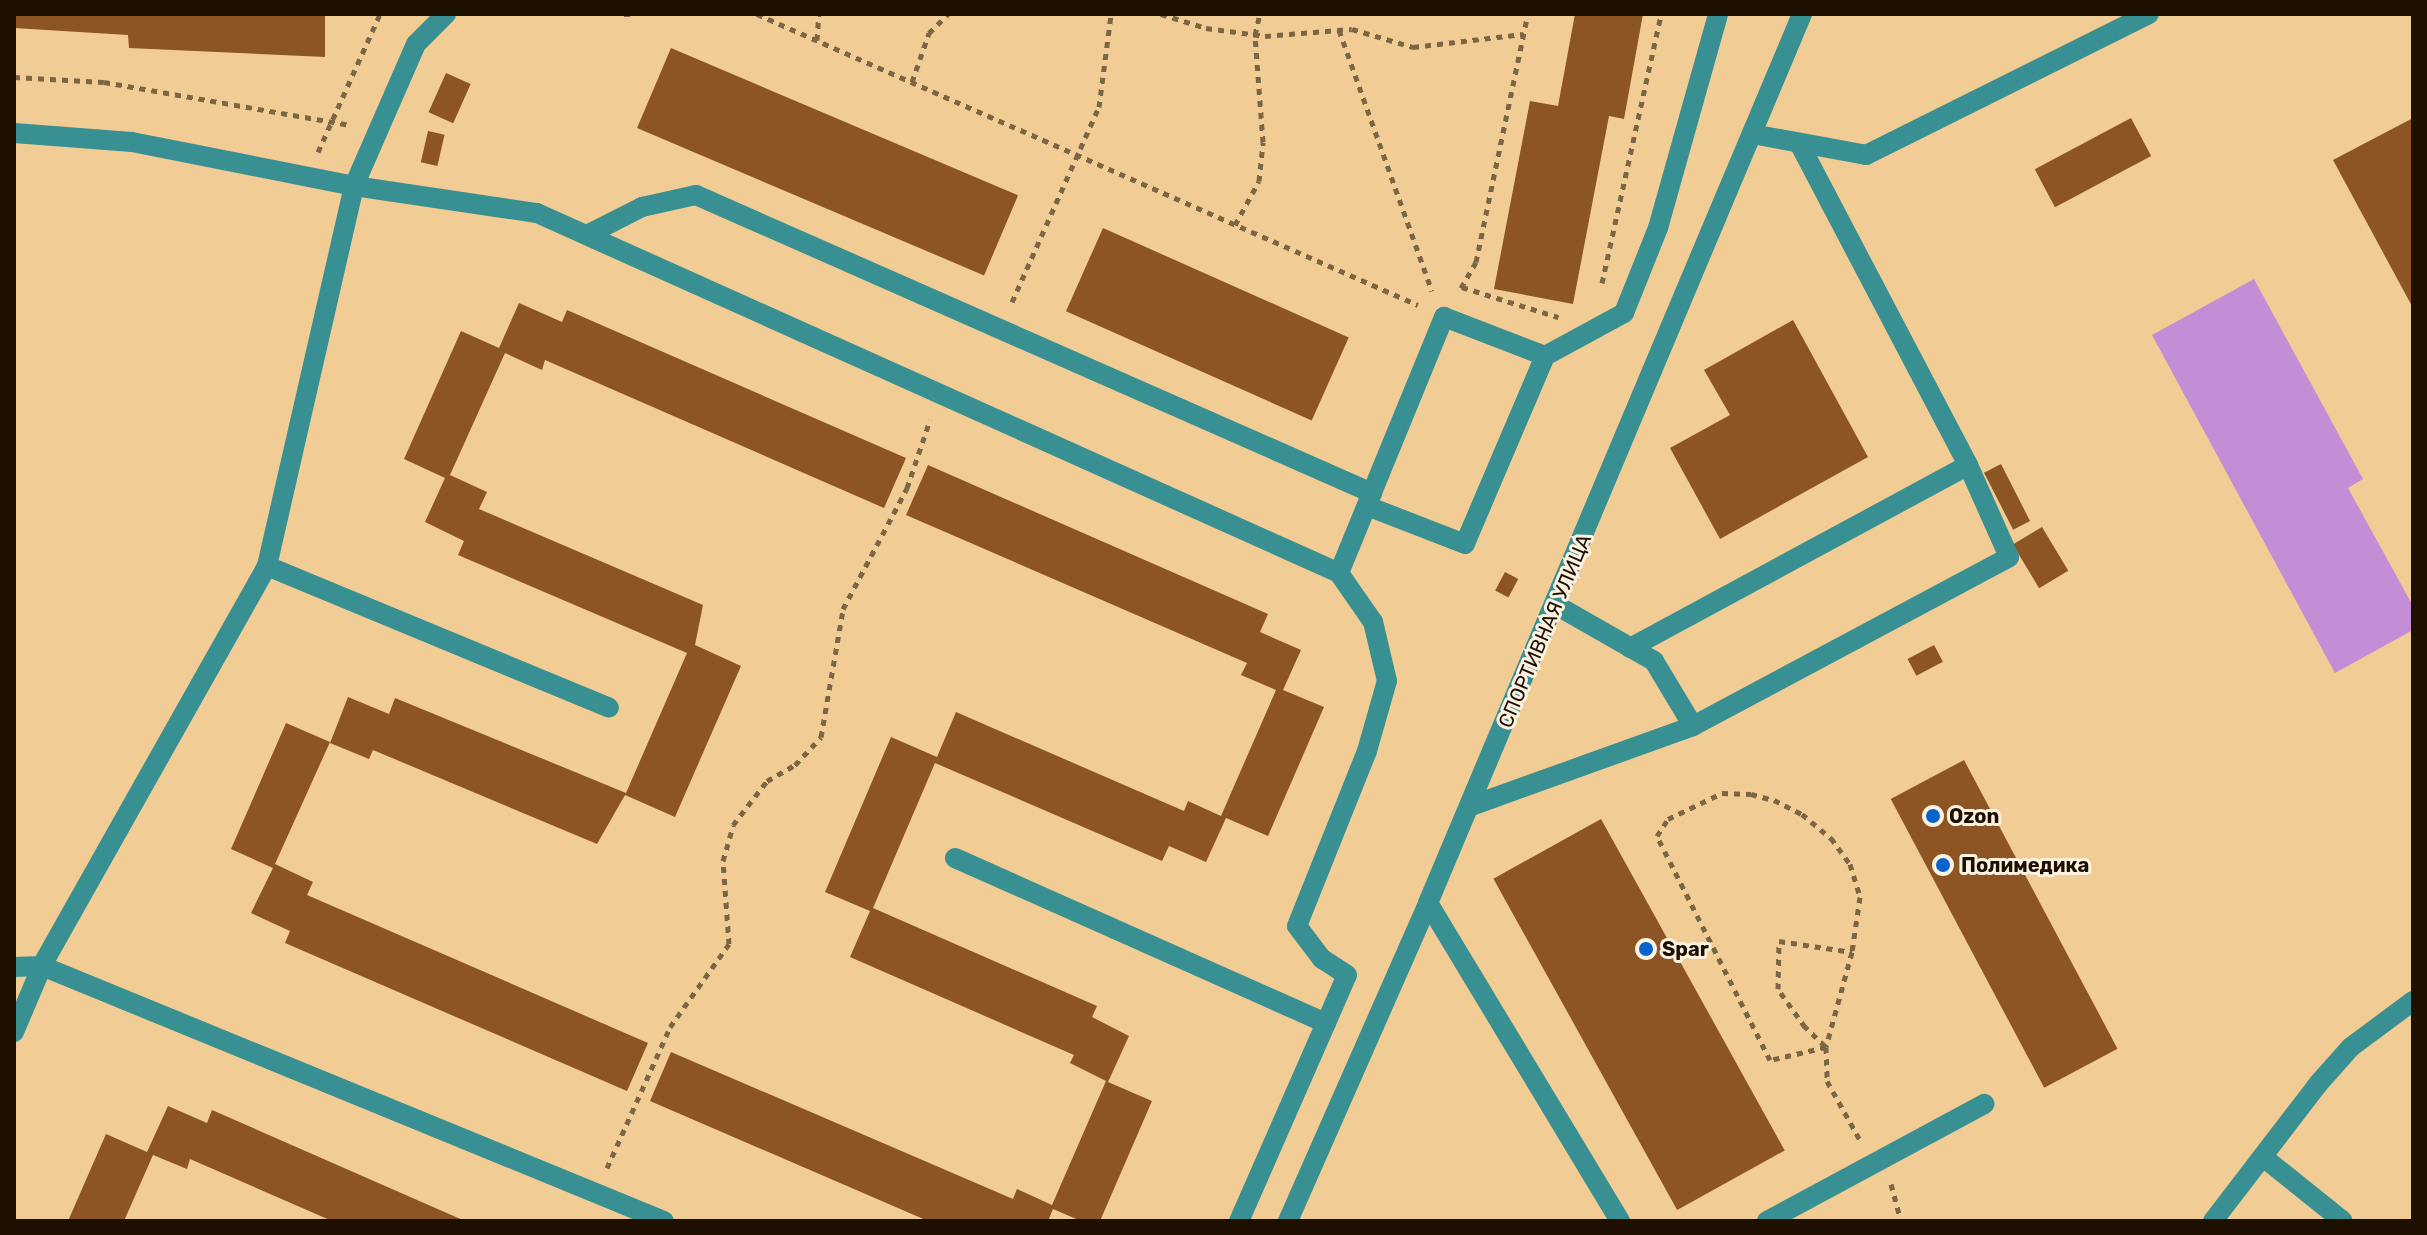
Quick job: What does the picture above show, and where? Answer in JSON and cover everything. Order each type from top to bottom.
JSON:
[{"type":"street","points":[[14,1032],[42,966],[267,566],[354,186],[416,44],[446,14]]},
{"type":"street","points":[[587,235],[642,207],[696,195],[1000,329],[1465,544],[1545,356],[1624,313],[1658,228],[1718,14]]},
{"type":"street","name":"СПОРТИВНАЯ УЛИЦА","points":[[1288,1221],[1471,806],[1802,14]]},
{"type":"street","points":[[1752,134],[1866,155],[2149,14]]},
{"type":"street","points":[[14,133],[132,142],[354,186],[537,213],[1339,573],[1373,622],[1387,681],[1367,751],[1297,926],[1322,959],[1347,975],[1239,1221]]},
{"type":"street","points":[[1471,806],[1693,726],[2009,557],[1968,465],[1799,143]]},
{"type":"street","points":[[1339,573],[1444,317],[1545,356]]},
{"type":"street","points":[[1630,648],[1968,465]]},
{"type":"street","points":[[267,566],[609,708]]},
{"type":"street","points":[[1556,605],[1654,661],[1693,726]]},
{"type":"street","points":[[955,858],[1326,1023]]},
{"type":"street","points":[[1428,903],[1620,1221]]},
{"type":"street","points":[[14,967],[42,966],[664,1221]]},
{"type":"street","points":[[2213,1221],[2351,1047],[2413,1001]]},
{"type":"street","points":[[1767,1221],[1984,1104]]},
{"type":"street","points":[[2263,1157],[2343,1221]]},
{"type":"path","points":[[308,177],[380,14]]},
{"type":"path","points":[[624,14],[632,14]]},
{"type":"path","points":[[757,14],[1444,317]]},
{"type":"path","points":[[817,40],[819,14]]},
{"type":"path","points":[[912,82],[929,33],[948,14]]},
{"type":"path","points":[[1000,329],[1099,107],[1111,14]]},
{"type":"path","points":[[1161,14],[1206,28],[1255,35],[1339,30],[1373,34],[1413,47],[1523,34]]},
{"type":"path","points":[[1235,225],[1259,181],[1263,142],[1255,35],[1260,14]]},
{"type":"path","points":[[1444,317],[1476,262],[1528,14]]},
{"type":"path","points":[[1600,290],[1661,14]]},
{"type":"path","points":[[1339,30],[1423,271],[1444,317]]},
{"type":"path","points":[[14,77],[104,82],[379,129]]},
{"type":"path","points":[[1462,287],[1568,320]]},
{"type":"path","points":[[596,1193],[670,1027],[729,944],[723,861],[733,825],[767,781],[795,765],[821,737],[843,609],[907,488],[940,393]]},
{"type":"path","points":[[1722,793],[1762,797],[1802,814],[1831,838],[1850,864],[1860,897],[1852,952],[1826,1047],[1770,1060],[1657,836],[1668,819],[1722,793]]},
{"type":"path","points":[[1826,1047],[1805,1027],[1778,989],[1779,941],[1852,952]]},
{"type":"shaded area","points":[[2254,279],[2363,479],[2348,488],[2413,606],[2413,630],[2335,673],[2152,335]]},
{"type":"building","points":[[14,14],[325,14],[325,57],[129,48],[128,35],[14,28]]},
{"type":"building","points":[[1575,14],[1643,14],[1624,119],[1609,116],[1573,304],[1494,289],[1530,101],[1558,106]]},
{"type":"building","points":[[671,48],[1018,195],[984,275],[637,128]]},
{"type":"building","points":[[446,73],[471,84],[453,123],[429,112]]},
{"type":"building","points":[[2131,118],[2151,156],[2055,207],[2035,169]]},
{"type":"building","points":[[2413,118],[2413,308],[2333,160]]},
{"type":"building","points":[[428,131],[445,135],[437,166],[421,162]]},
{"type":"building","points":[[1103,228],[1349,337],[1312,421],[1066,311]]},
{"type":"building","points":[[519,303],[562,322],[567,310],[906,458],[884,508],[545,360],[542,370],[505,353],[450,475],[487,492],[479,509],[703,605],[695,645],[741,666],[675,817],[625,795],[597,844],[373,750],[369,759],[330,743],[348,697],[389,714],[395,698],[626,793],[687,653],[458,555],[464,541],[425,522],[445,478],[404,459],[461,331],[499,348]]},
{"type":"building","points":[[1793,320],[1868,457],[1720,539],[1670,448],[1730,415],[1704,370]]},
{"type":"building","points":[[2001,464],[2030,521],[2013,530],[1984,473]]},
{"type":"building","points":[[928,465],[1268,614],[1260,632],[1301,650],[1283,690],[1324,707],[1268,836],[1226,818],[1206,862],[1169,846],[1162,861],[935,763],[873,908],[1097,1006],[1092,1017],[1129,1036],[1108,1082],[1152,1101],[1100,1221],[1081,1221],[1053,1209],[1048,1221],[928,1221],[650,1101],[671,1052],[1013,1199],[1017,1189],[1052,1205],[1106,1081],[1070,1063],[1074,1055],[850,957],[870,911],[825,892],[891,737],[937,757],[956,712],[1184,811],[1188,801],[1221,816],[1276,690],[1241,675],[1247,663],[906,515]]},
{"type":"building","points":[[2042,527],[2068,571],[2039,588],[2013,545]]},
{"type":"building","points":[[1505,572],[1518,579],[1508,598],[1495,591]]},
{"type":"building","points":[[1934,645],[1943,662],[1916,676],[1908,659]]},
{"type":"building","points":[[286,723],[330,742],[275,864],[313,882],[307,895],[648,1043],[627,1091],[285,943],[290,931],[251,913],[273,868],[231,849]]},
{"type":"building","points":[[1964,760],[2118,1049],[2044,1088],[1891,799]]},
{"type":"building","points":[[1601,819],[1785,1150],[1677,1210],[1493,879]]},
{"type":"building","points":[[168,1106],[207,1123],[212,1110],[465,1221],[332,1221],[190,1159],[187,1169],[153,1155],[124,1221],[68,1221],[106,1134],[147,1152]]},
{"type":"place","name":"Ozon","points":[[1933,816]]},
{"type":"place","name":"Полимедика","points":[[1943,865]]},
{"type":"place","name":"Spar","points":[[1646,949]]}]
